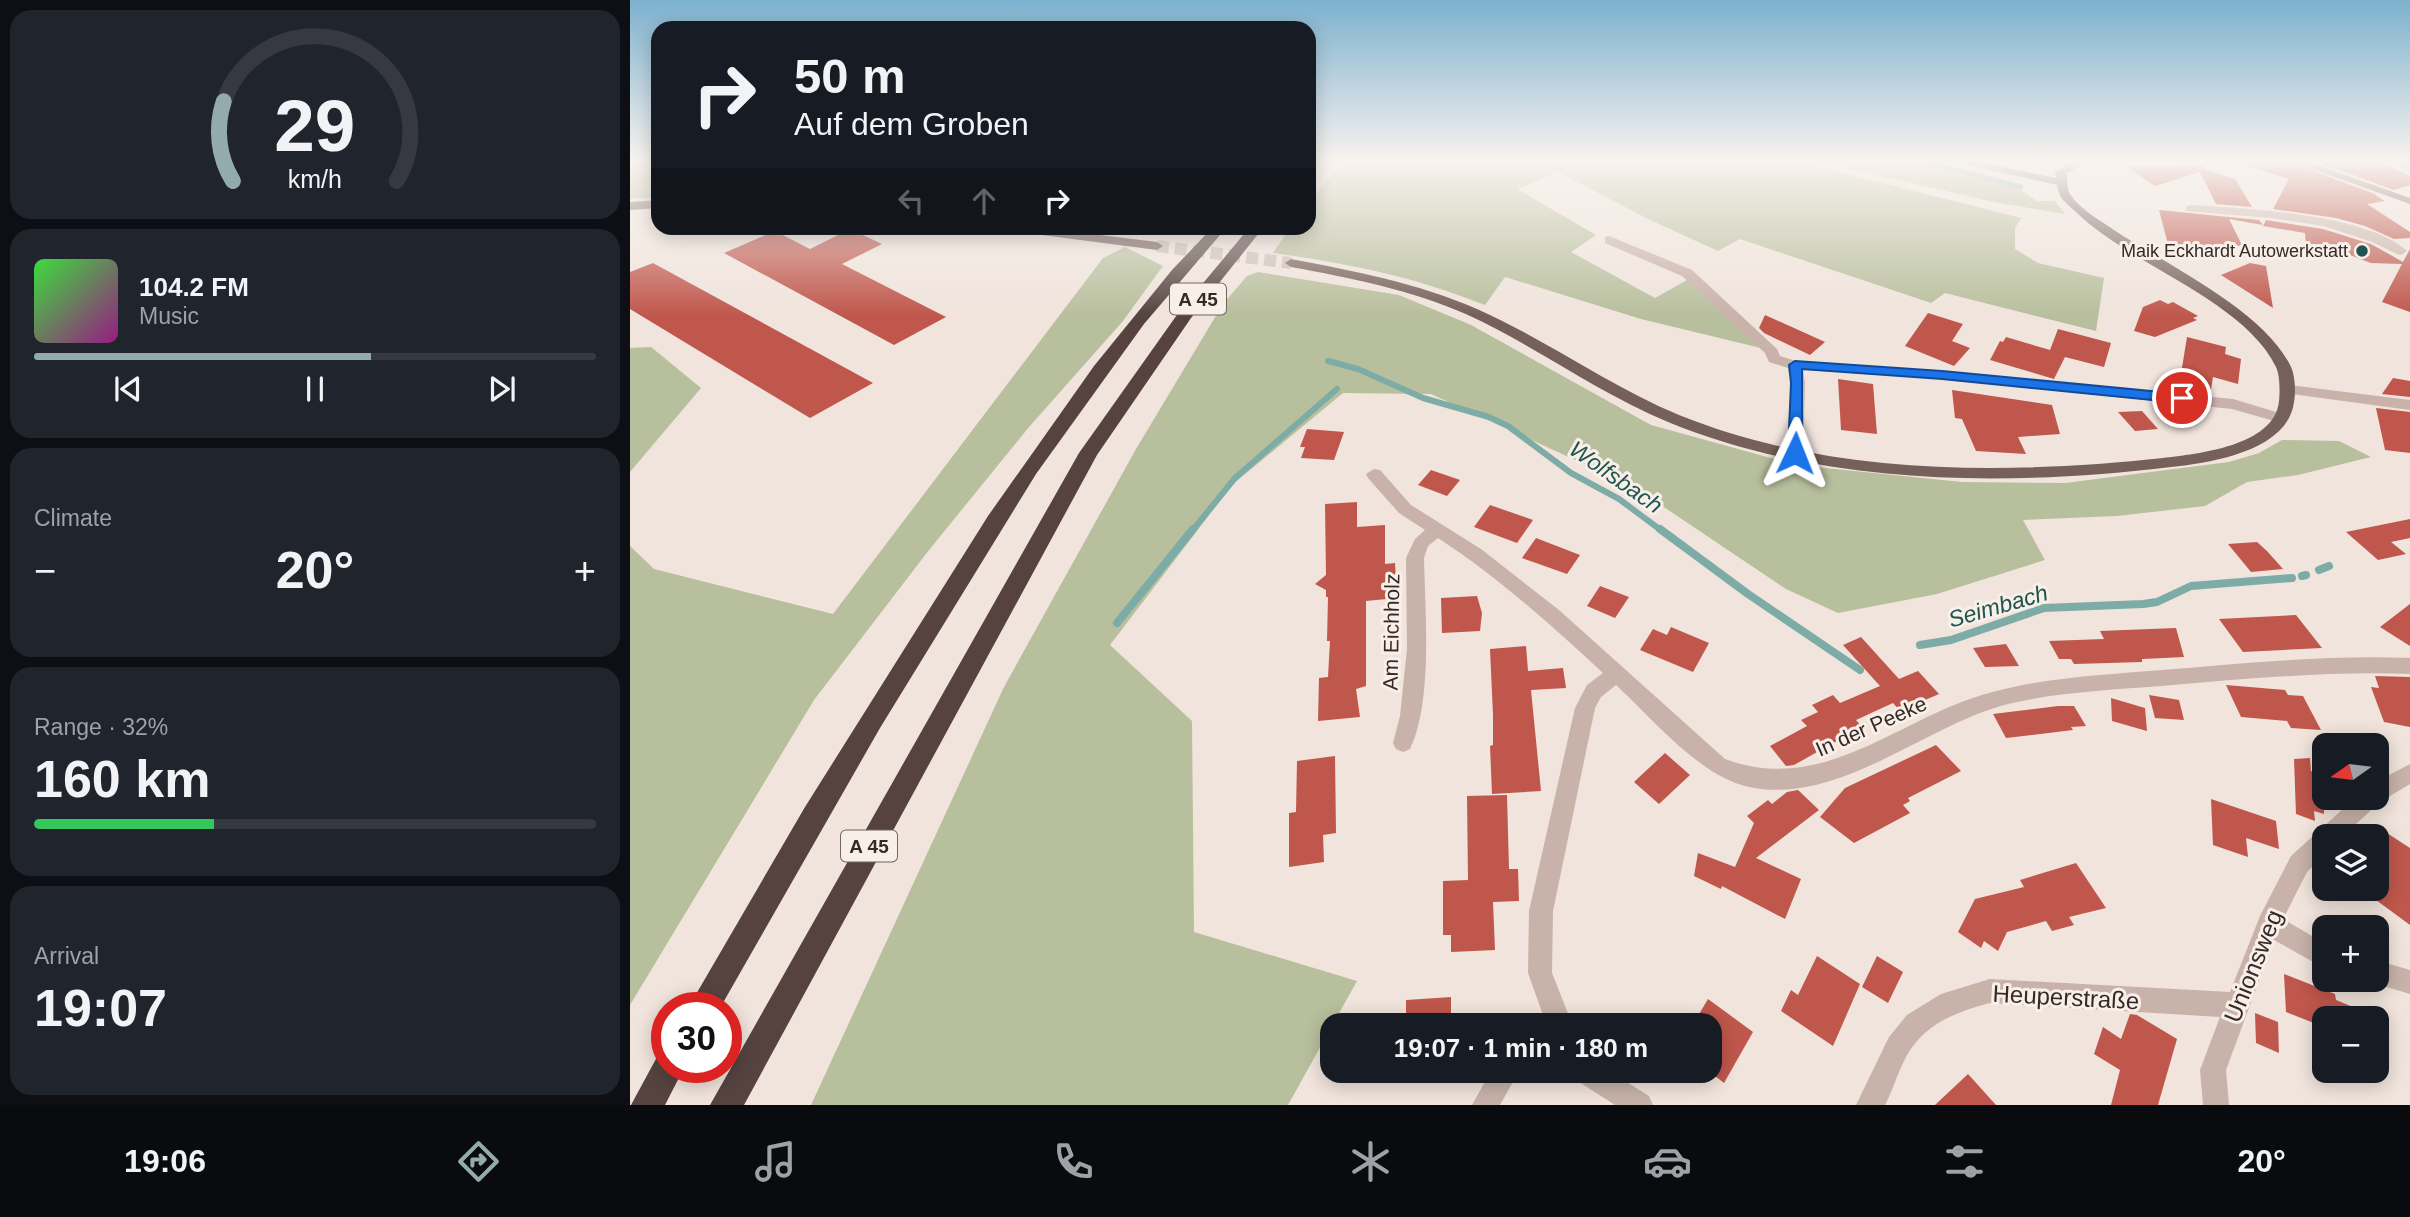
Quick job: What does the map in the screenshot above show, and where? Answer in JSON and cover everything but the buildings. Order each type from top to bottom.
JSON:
[{"type":"highway","name":"A 45","points":[[711,992],[821,800],[968,562],[1056,428],[1145,311],[1213,235]]},
{"type":"highway","name":"A 45","points":[[726,1105],[1089,453],[1185,315],[1250,235]]},
{"type":"highway","points":[[647,1105],[659,1083]]},
{"type":"main road","points":[[1290,263],[1354,275],[1424,293],[1473,312],[1671,417],[1736,439],[1795,453],[1871,464],[1991,474],[2065,472],[2165,462],[2226,452],[2261,438],[2281,418],[2288,403],[2289,390],[2282,364],[2257,331],[2208,294],[2095,222],[2085,213]]},
{"type":"main road","points":[[1073,235],[1157,246]]},
{"type":"street","points":[[2241,213],[2275,215],[2350,229],[2407,254]]},
{"type":"street","points":[[1609,240],[1687,273],[1748,328],[1772,352],[1774,359],[1795,365],[1942,375],[2234,404],[2281,418]]},
{"type":"street","points":[[1795,365],[1798,383],[1795,453]]},
{"type":"street","points":[[2289,390],[2410,405]]},
{"type":"street","name":"In der Peeke","points":[[1374,474],[1405,509],[1475,554],[1520,589],[1718,766],[1739,777],[1779,781],[1802,779],[1829,772],[1965,710],[2044,689],[2314,664],[2410,666]]},
{"type":"street","name":"Am Eichholz","points":[[1403,743],[1410,716],[1417,649],[1415,558],[1421,543],[1436,530]]},
{"type":"street","points":[[1552,1013],[1540,972],[1541,911],[1585,708],[1594,691],[1617,674]]},
{"type":"street","points":[[2389,786],[2410,773]]},
{"type":"street","points":[[2342,824],[2357,810]]},
{"type":"street","name":"Unionsweg","points":[[2216,1105],[2213,1070],[2236,1006],[2268,924],[2299,864],[2312,852]]},
{"type":"street","points":[[2268,924],[2312,949]]},
{"type":"street","points":[[2389,976],[2410,982]]},
{"type":"street","name":"Heuperstraße","points":[[1869,1105],[1882,1089],[1898,1046],[1923,1015],[1954,999],[1990,991],[2236,1006]]},
{"type":"street","points":[[1485,1105],[1499,1083]]},
{"type":"street","points":[[1604,1083],[1640,1105]]},
{"type":"green space","points":[[1316,213],[1557,213],[1596,235],[1571,252],[1655,298],[1687,280],[1761,348],[1641,319],[1505,277],[1485,305],[1432,286],[1380,272],[1273,253],[1285,235],[1316,235]]},
{"type":"green space","points":[[1636,213],[2000,213],[2021,218],[2015,228],[2015,249],[2038,263],[2104,278],[2096,331],[1945,293],[1931,303],[1740,239],[1718,251]]},
{"type":"green space","points":[[1125,247],[1163,266],[1123,321],[1029,427],[929,550],[814,700],[630,1005],[630,546],[654,569],[833,614],[1103,258]]},
{"type":"green space","points":[[1258,272],[1399,295],[1471,325],[1651,425],[1796,465],[1962,482],[2065,483],[2229,462],[2259,453],[2282,440],[2339,441],[2371,457],[2298,475],[2247,482],[2205,506],[2117,516],[2023,520],[2045,560],[1937,594],[1838,613],[1786,589],[1634,487],[1431,394],[1343,393],[1232,485],[1110,645],[1192,721],[1194,932],[1357,981],[1339,1013],[1320,1013],[1320,1047],[1288,1105],[811,1105],[1004,687],[1136,449],[1223,304],[1247,276]]},
{"type":"green space","points":[[651,347],[701,388],[630,472],[630,348]]},
{"type":"waterway","name":"Wolfsbach","points":[[1328,361],[1358,369],[1423,398],[1489,417],[1508,426],[1571,473],[1619,499],[1662,531]]},
{"type":"waterway","points":[[1192,531],[1235,478],[1337,389]]},
{"type":"waterway","points":[[1117,623],[1193,529]]},
{"type":"waterway","name":"Wolfsbach","points":[[1660,529],[1748,594],[1860,670]]},
{"type":"waterway","name":"Seimbach","points":[[2319,570],[2329,566]]},
{"type":"waterway","name":"Seimbach","points":[[2302,576],[2306,575]]},
{"type":"waterway","name":"Seimbach","points":[[1920,645],[1951,640],[2044,608],[2143,604],[2157,602],[2191,586],[2292,578]]},
{"type":"tunnel","points":[[1157,246],[1291,263]]},
{"type":"place","name":"Maik Eckhardt Autowerkstatt","points":[[2362,251]]},
{"type":"route","points":[[1795,453],[1798,383],[1795,365],[1942,375],[2182,398]]}]
